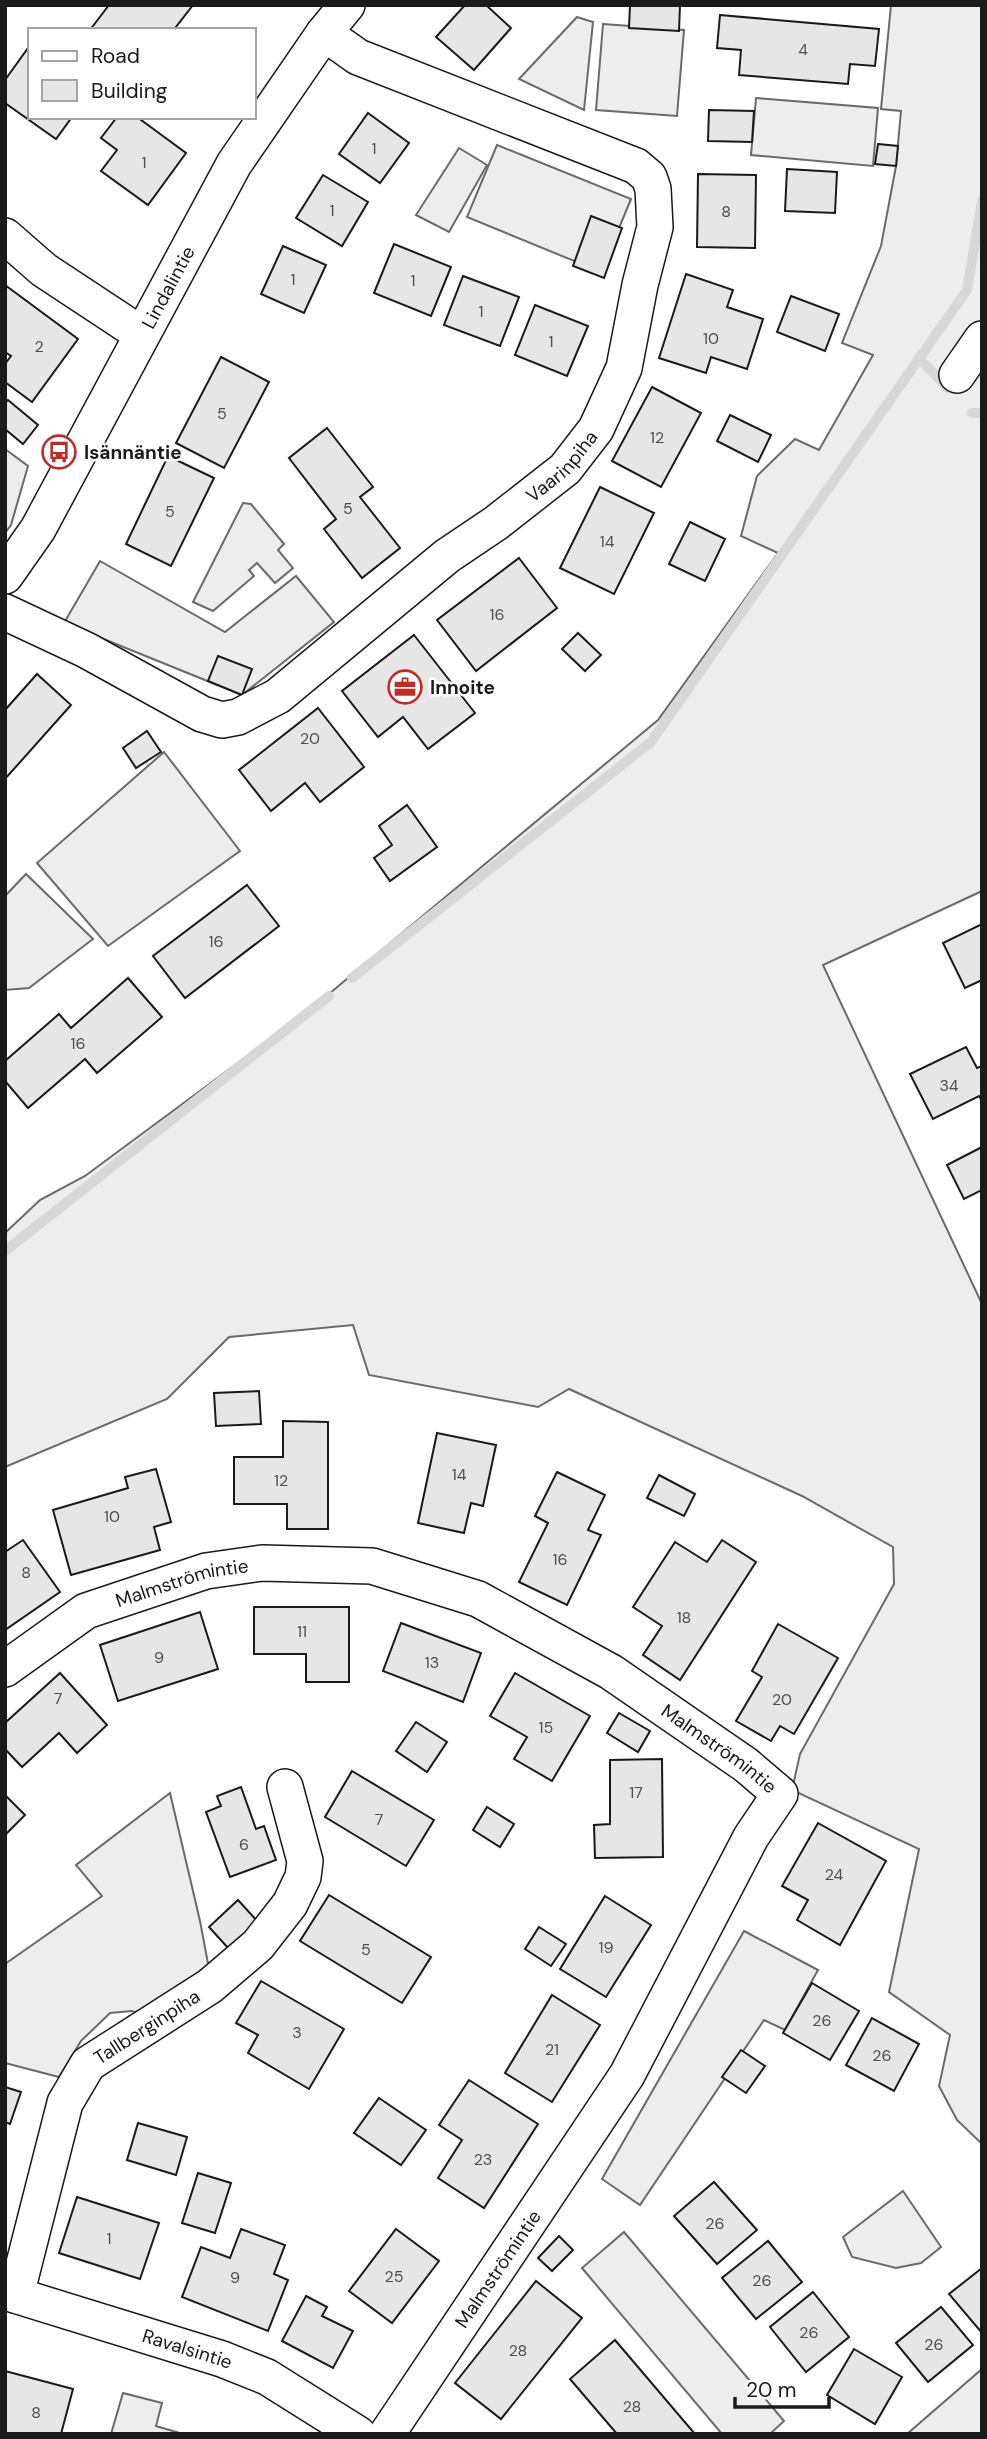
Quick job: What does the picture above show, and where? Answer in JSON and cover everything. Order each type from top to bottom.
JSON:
[{"type":"street","name":"Lindalintie","points":[[5,576],[38,529],[234,164],[324,33],[347,5]]},
{"type":"street","name":"Vaarinpiha","points":[[5,612],[86,650],[202,714],[222,720],[238,717],[278,696],[447,556],[496,523],[565,469],[596,429],[624,368],[640,285],[656,227],[653,190],[649,177],[635,166],[358,57],[324,33]]},
{"type":"street","points":[[5,236],[44,270],[141,334]]},
{"type":"street","points":[[957,375],[982,339]]},
{"type":"street","name":"Malmströmintie","points":[[5,1670],[86,1611],[206,1571],[262,1563],[372,1566],[478,1599],[611,1672],[746,1765],[780,1794],[751,1837],[626,2075],[387,2434]]},
{"type":"street","name":"Tallberginpiha","points":[[11,2293],[65,2103],[88,2064],[210,1986],[258,1945],[290,1904],[303,1877],[305,1861],[285,1787]]},
{"type":"street","name":"Ravalsintie","points":[[11,2293],[222,2359],[267,2377],[358,2434]]},
{"type":"shaded area","points":[[891,5],[982,5],[982,891],[823,965],[982,1304],[982,2144],[957,2120],[939,2086],[950,2035],[889,1992],[919,1849],[792,1790],[800,1754],[894,1584],[893,1547],[802,1496],[569,1389],[538,1407],[369,1375],[353,1325],[229,1337],[167,1399],[5,1467],[5,1233],[40,1200],[85,1176],[312,1008],[658,720],[778,553],[741,536],[757,476],[795,439],[819,450],[873,355],[842,343],[881,246],[896,166],[901,111],[881,109]]},
{"type":"shaded area","points":[[577,17],[593,22],[584,110],[519,79]]},
{"type":"shaded area","points":[[603,24],[684,30],[677,116],[596,110]]},
{"type":"shaded area","points":[[756,98],[878,108],[873,166],[751,155]]},
{"type":"shaded area","points":[[497,145],[631,199],[601,272],[467,217]]},
{"type":"shaded area","points":[[459,148],[487,165],[449,232],[416,215]]},
{"type":"shaded area","points":[[5,449],[28,466],[11,525],[5,533]]},
{"type":"shaded area","points":[[243,503],[251,504],[284,544],[278,550],[293,568],[275,583],[257,563],[249,570],[254,576],[213,611],[193,602]]},
{"type":"shaded area","points":[[100,561],[225,632],[296,576],[334,622],[242,695],[64,623]]},
{"type":"shaded area","points":[[164,752],[240,851],[108,946],[37,863]]},
{"type":"shaded area","points":[[26,874],[93,939],[29,988],[5,990],[5,896]]},
{"type":"shaded area","points":[[170,1793],[210,1974],[164,2022],[132,2011],[110,2013],[81,2041],[59,2077],[5,2063],[5,1964],[102,1896],[76,1865]]},
{"type":"shaded area","points":[[744,1931],[818,1970],[785,2030],[764,2020],[640,2205],[602,2179]]},
{"type":"shaded area","points":[[903,2191],[941,2247],[921,2263],[896,2268],[852,2257],[843,2237]]},
{"type":"shaded area","points":[[624,2232],[784,2421],[770,2434],[722,2434],[582,2268]]},
{"type":"shaded area","points":[[982,2369],[982,2434],[907,2434]]},
{"type":"shaded area","points":[[123,2393],[162,2403],[156,2426],[183,2434],[111,2434]]},
{"type":"building","points":[[109,5],[193,5],[177,28],[92,28]]},
{"type":"building","points":[[465,5],[486,5],[511,28],[474,70],[436,37]]},
{"type":"building","points":[[630,5],[680,5],[679,31],[629,28]]},
{"type":"building","points":[[720,15],[879,29],[875,66],[850,64],[848,84],[739,75],[741,50],[717,48]]},
{"type":"building","points":[[28,48],[28,119],[71,119],[56,139],[5,103],[5,80]]},
{"type":"building","points":[[709,110],[754,111],[752,142],[708,141]]},
{"type":"building","points":[[368,113],[409,143],[380,183],[339,154]]},
{"type":"building","points":[[115,119],[140,119],[186,153],[148,205],[101,171],[117,150],[101,138]]},
{"type":"building","points":[[878,144],[898,146],[896,166],[875,164]]},
{"type":"building","points":[[787,169],[837,172],[835,213],[785,211]]},
{"type":"building","points":[[698,174],[756,175],[755,248],[697,247]]},
{"type":"building","points":[[323,175],[368,202],[342,246],[296,218]]},
{"type":"building","points":[[591,216],[622,228],[604,278],[573,266]]},
{"type":"building","points":[[394,244],[451,267],[431,316],[374,293]]},
{"type":"building","points":[[283,246],[326,265],[304,313],[261,294]]},
{"type":"building","points":[[686,274],[733,290],[727,307],[763,319],[747,369],[711,357],[706,373],[659,358]]},
{"type":"building","points":[[463,276],[519,297],[500,346],[444,325]]},
{"type":"building","points":[[5,285],[78,339],[32,402],[5,382],[5,364],[11,356],[5,352]]},
{"type":"building","points":[[791,296],[839,314],[825,351],[777,332]]},
{"type":"building","points":[[535,305],[588,326],[567,376],[515,355]]},
{"type":"building","points":[[221,357],[269,382],[224,468],[176,443]]},
{"type":"building","points":[[652,387],[701,413],[661,487],[612,461]]},
{"type":"building","points":[[8,400],[38,425],[23,444],[5,429],[5,403]]},
{"type":"building","points":[[730,415],[771,435],[758,462],[717,441]]},
{"type":"building","points":[[327,428],[373,487],[360,497],[400,548],[362,578],[324,529],[336,519],[289,458]]},
{"type":"building","points":[[168,456],[214,478],[171,566],[126,544]]},
{"type":"building","points":[[600,487],[654,513],[614,594],[560,568]]},
{"type":"building","points":[[690,522],[725,539],[705,581],[669,564]]},
{"type":"building","points":[[519,558],[557,608],[476,671],[437,620]]},
{"type":"building","points":[[578,633],[601,655],[585,671],[562,649]]},
{"type":"building","points":[[414,635],[475,713],[428,749],[403,717],[378,737],[342,691]]},
{"type":"building","points":[[218,656],[252,669],[242,695],[208,681]]},
{"type":"building","points":[[37,674],[71,705],[5,779],[5,710]]},
{"type":"building","points":[[318,708],[364,767],[320,802],[305,783],[271,811],[239,770]]},
{"type":"building","points":[[147,731],[161,752],[136,768],[123,748]]},
{"type":"building","points":[[407,805],[437,847],[390,881],[374,858],[392,845],[379,826]]},
{"type":"building","points":[[247,885],[279,926],[185,998],[153,956]]},
{"type":"building","points":[[982,924],[982,980],[965,988],[943,943]]},
{"type":"building","points":[[128,978],[162,1017],[97,1073],[85,1059],[28,1108],[5,1081],[5,1061],[59,1014],[71,1028]]},
{"type":"building","points":[[966,1047],[977,1068],[982,1066],[982,1101],[979,1096],[933,1119],[910,1074]]},
{"type":"building","points":[[982,1147],[982,1190],[964,1199],[947,1165]]},
{"type":"building","points":[[259,1391],[261,1424],[216,1426],[214,1393]]},
{"type":"building","points":[[283,1421],[328,1422],[328,1529],[287,1529],[287,1504],[234,1504],[234,1457],[283,1457]]},
{"type":"building","points":[[437,1433],[496,1445],[483,1506],[471,1503],[464,1533],[418,1523]]},
{"type":"building","points":[[156,1469],[171,1522],[154,1527],[160,1550],[71,1575],[53,1510],[128,1488],[125,1477]]},
{"type":"building","points":[[557,1472],[605,1495],[588,1530],[601,1535],[567,1605],[519,1582],[548,1523],[535,1516]]},
{"type":"building","points":[[659,1475],[695,1494],[684,1516],[647,1498]]},
{"type":"building","points":[[23,1540],[60,1592],[5,1630],[5,1552]]},
{"type":"building","points":[[722,1540],[756,1562],[680,1680],[643,1655],[662,1626],[633,1607],[675,1542],[707,1562]]},
{"type":"building","points":[[254,1607],[349,1607],[349,1682],[306,1682],[306,1654],[254,1654]]},
{"type":"building","points":[[200,1612],[218,1669],[118,1701],[100,1645]]},
{"type":"building","points":[[401,1623],[481,1653],[463,1702],[383,1671]]},
{"type":"building","points":[[778,1624],[838,1658],[794,1734],[780,1726],[771,1741],[736,1721],[762,1677],[752,1671]]},
{"type":"building","points":[[60,1673],[107,1725],[77,1753],[59,1733],[22,1767],[5,1749],[5,1723]]},
{"type":"building","points":[[515,1673],[590,1716],[552,1781],[514,1759],[527,1737],[490,1716]]},
{"type":"building","points":[[619,1713],[650,1731],[638,1752],[607,1733]]},
{"type":"building","points":[[416,1722],[447,1742],[427,1772],[396,1751]]},
{"type":"building","points":[[662,1759],[663,1857],[595,1858],[594,1825],[610,1824],[610,1760]]},
{"type":"building","points":[[352,1771],[434,1820],[406,1866],[325,1817]]},
{"type":"building","points":[[241,1787],[256,1829],[264,1826],[276,1860],[230,1877],[206,1812],[221,1806],[217,1796]]},
{"type":"building","points":[[5,1795],[25,1815],[5,1835]]},
{"type":"building","points":[[487,1807],[514,1824],[500,1847],[473,1830]]},
{"type":"building","points":[[818,1823],[886,1861],[840,1945],[797,1920],[808,1900],[782,1886]]},
{"type":"building","points":[[329,1895],[431,1957],[402,2003],[300,1941]]},
{"type":"building","points":[[605,1896],[651,1925],[606,1997],[560,1969]]},
{"type":"building","points":[[238,1900],[259,1923],[229,1949],[209,1927]]},
{"type":"building","points":[[539,1927],[566,1944],[551,1966],[525,1949]]},
{"type":"building","points":[[261,1981],[344,2029],[309,2089],[248,2053],[258,2035],[236,2023]]},
{"type":"building","points":[[812,1983],[859,2011],[830,2060],[783,2033]]},
{"type":"building","points":[[552,1995],[600,2025],[552,2102],[505,2073]]},
{"type":"building","points":[[872,2018],[919,2044],[894,2091],[846,2065]]},
{"type":"building","points":[[741,2050],[765,2066],[746,2093],[722,2077]]},
{"type":"building","points":[[469,2080],[538,2124],[484,2208],[438,2178],[462,2140],[439,2125]]},
{"type":"building","points":[[5,2087],[21,2092],[10,2124],[5,2122]]},
{"type":"building","points":[[379,2098],[426,2130],[401,2165],[354,2133]]},
{"type":"building","points":[[138,2123],[187,2137],[176,2175],[127,2160]]},
{"type":"building","points":[[198,2173],[231,2183],[215,2233],[182,2223]]},
{"type":"building","points":[[714,2182],[757,2230],[717,2264],[674,2216]]},
{"type":"building","points":[[77,2197],[159,2223],[140,2279],[59,2253]]},
{"type":"building","points":[[241,2229],[285,2245],[274,2274],[288,2280],[268,2331],[182,2297],[201,2247],[230,2258]]},
{"type":"building","points":[[396,2229],[439,2261],[392,2323],[349,2291]]},
{"type":"building","points":[[559,2236],[573,2250],[552,2271],[538,2258]]},
{"type":"building","points":[[768,2241],[802,2282],[756,2319],[722,2278]]},
{"type":"building","points":[[982,2268],[982,2333],[949,2294]]},
{"type":"building","points":[[536,2281],[582,2318],[501,2419],[455,2383]]},
{"type":"building","points":[[813,2292],[849,2337],[806,2372],[770,2327]]},
{"type":"building","points":[[306,2296],[327,2307],[322,2316],[353,2331],[333,2368],[282,2341]]},
{"type":"building","points":[[941,2307],[973,2345],[928,2382],[896,2343]]},
{"type":"building","points":[[615,2340],[695,2434],[617,2434],[570,2379]]},
{"type":"building","points":[[854,2349],[902,2377],[875,2424],[827,2395]]},
{"type":"building","points":[[5,2371],[73,2389],[61,2434],[5,2434]]},
{"type":"waterway","points":[[352,978],[651,742],[967,290],[982,201]]},
{"type":"waterway","points":[[919,358],[948,388]]},
{"type":"waterway","points":[[972,413],[982,413]]},
{"type":"waterway","points":[[5,1251],[329,996]]},
{"type":"place","name":"Isännäntie","points":[[59,452]]},
{"type":"place","name":"Innoite","points":[[405,687]]}]
